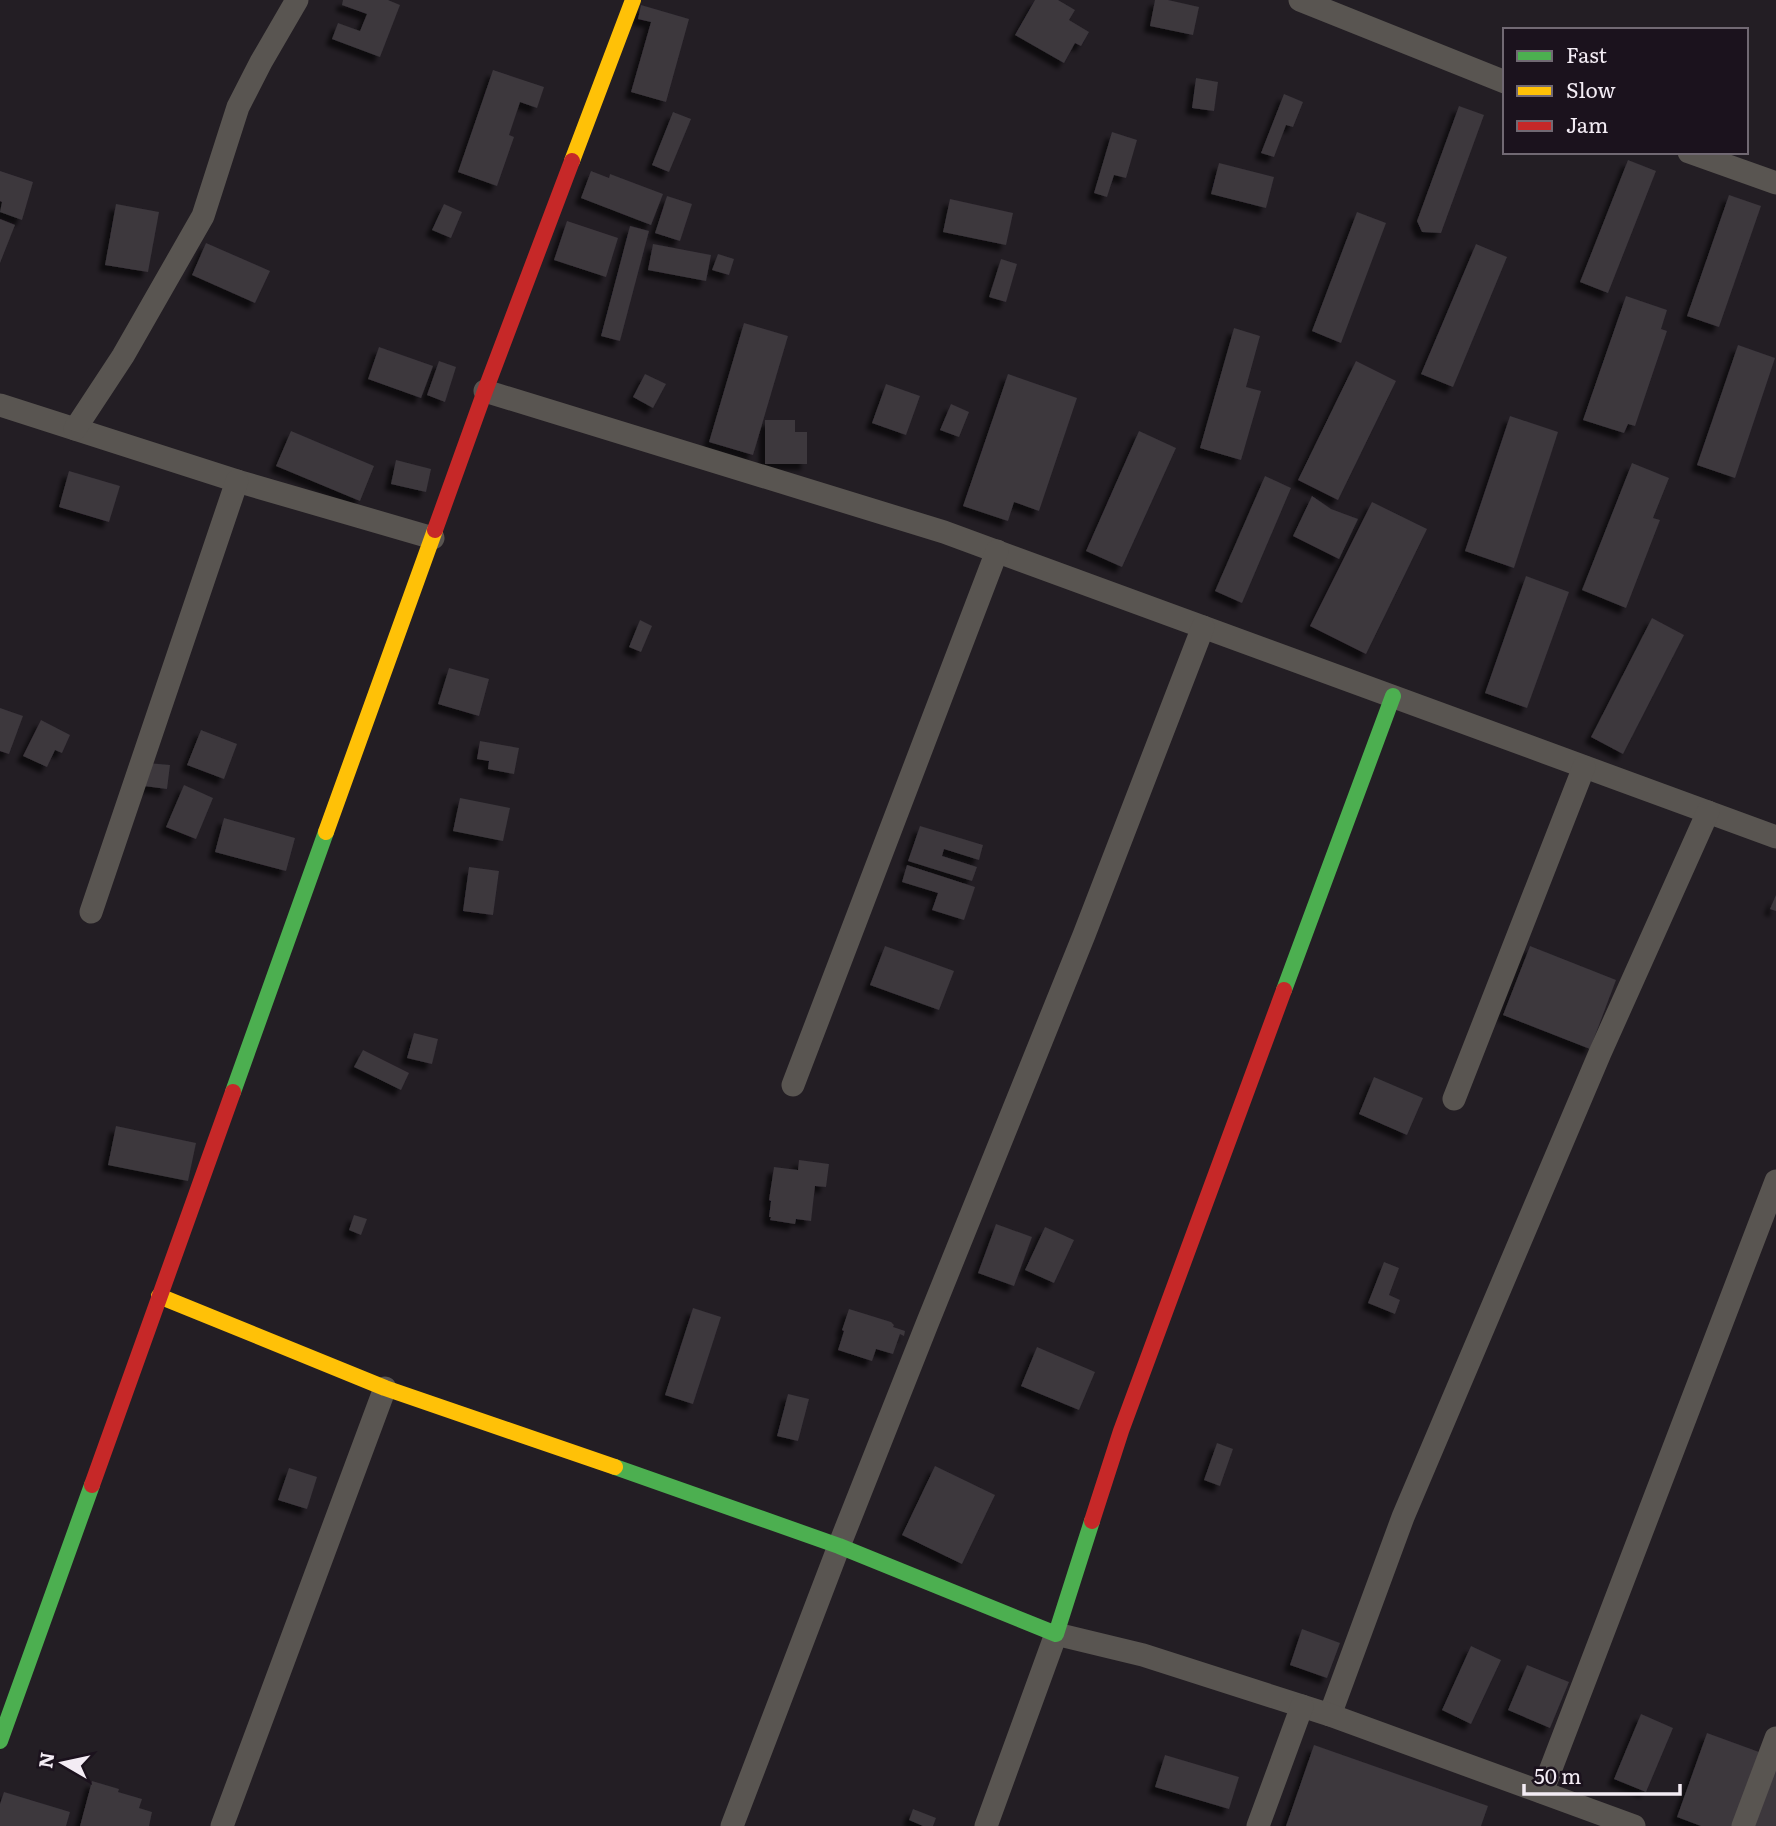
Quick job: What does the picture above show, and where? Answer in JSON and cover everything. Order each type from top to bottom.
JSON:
[{"type":"street","points":[[75,429],[123,356],[203,216],[238,107],[297,0]]},
{"type":"street","points":[[0,1741],[485,391],[632,0]]},
{"type":"street","points":[[1300,0],[1503,81]]},
{"type":"street","points":[[1694,154],[1776,184]]},
{"type":"street","points":[[485,391],[944,531],[1776,837]]},
{"type":"street","points":[[0,405],[237,481],[433,538]]},
{"type":"street","points":[[91,912],[237,481]]},
{"type":"street","points":[[793,1085],[997,551]]},
{"type":"street","points":[[732,1826],[839,1546],[1079,948],[1203,627]]},
{"type":"street","points":[[986,1826],[1056,1634],[1121,1431],[1393,696]]},
{"type":"street","points":[[1454,1099],[1584,766]]},
{"type":"street","points":[[1329,1714],[1408,1505],[1600,1053],[1707,812]]},
{"type":"street","points":[[1542,1792],[1776,1181]]},
{"type":"street","points":[[159,1296],[385,1388],[839,1546],[1056,1634],[1143,1655],[1329,1714],[1634,1826]]},
{"type":"street","points":[[222,1826],[385,1388]]},
{"type":"street","points":[[1258,1826],[1302,1706]]},
{"type":"street","points":[[1743,1826],[1776,1738]]},
{"type":"building","points":[[343,0],[388,0],[400,5],[380,57],[332,39],[338,23],[360,31],[367,14],[342,5]]},
{"type":"building","points":[[1035,0],[1058,0],[1075,10],[1069,20],[1089,32],[1081,46],[1075,43],[1064,63],[1015,35]]},
{"type":"building","points":[[1155,0],[1199,7],[1193,35],[1150,26]]},
{"type":"building","points":[[641,5],[689,19],[666,102],[631,92],[651,22],[638,19]]},
{"type":"building","points":[[493,70],[544,87],[537,108],[520,102],[509,135],[514,137],[497,186],[458,172]]},
{"type":"building","points":[[1196,78],[1218,82],[1214,111],[1192,108]]},
{"type":"building","points":[[1284,94],[1303,102],[1293,127],[1286,125],[1274,157],[1261,153]]},
{"type":"building","points":[[1459,106],[1484,115],[1441,233],[1422,232],[1417,221]]},
{"type":"building","points":[[673,112],[691,119],[669,172],[652,165]]},
{"type":"building","points":[[1112,132],[1137,140],[1126,178],[1114,175],[1107,197],[1094,193]]},
{"type":"building","points":[[1628,160],[1656,171],[1608,293],[1580,282]]},
{"type":"building","points":[[1219,163],[1274,177],[1266,208],[1211,194]]},
{"type":"building","points":[[0,171],[33,182],[22,220],[0,212]]},
{"type":"building","points":[[591,171],[609,178],[610,174],[663,194],[651,225],[581,198]]},
{"type":"building","points":[[1729,195],[1761,206],[1719,327],[1687,316]]},
{"type":"building","points":[[667,196],[692,204],[680,241],[655,233]]},
{"type":"building","points":[[950,199],[1013,213],[1006,245],[943,232]]},
{"type":"building","points":[[116,204],[159,212],[148,272],[105,265]]},
{"type":"building","points":[[444,204],[462,212],[451,238],[432,230]]},
{"type":"building","points":[[1357,212],[1386,223],[1341,343],[1312,331]]},
{"type":"building","points":[[0,219],[15,225],[0,263]]},
{"type":"building","points":[[567,221],[618,238],[606,277],[554,260]]},
{"type":"building","points":[[630,226],[649,231],[620,341],[601,336]]},
{"type":"building","points":[[206,243],[270,271],[255,303],[192,275]]},
{"type":"building","points":[[653,244],[711,255],[706,281],[648,270]]},
{"type":"building","points":[[1476,244],[1507,257],[1453,387],[1421,374]]},
{"type":"building","points":[[718,254],[734,259],[729,275],[712,270]]},
{"type":"building","points":[[1001,259],[1017,264],[1006,302],[989,297]]},
{"type":"building","points":[[1626,296],[1667,310],[1661,329],[1667,331],[1635,426],[1628,424],[1624,433],[1583,420]]},
{"type":"building","points":[[744,323],[788,336],[753,455],[709,442]]},
{"type":"building","points":[[1234,328],[1260,336],[1246,387],[1261,391],[1241,460],[1200,448]]},
{"type":"building","points":[[1738,345],[1775,358],[1735,478],[1697,465]]},
{"type":"building","points":[[379,347],[433,366],[421,398],[368,379]]},
{"type":"building","points":[[439,361],[456,367],[445,402],[427,395]]},
{"type":"building","points":[[1356,361],[1396,381],[1338,500],[1298,480]]},
{"type":"building","points":[[645,374],[666,384],[653,408],[633,397]]},
{"type":"building","points":[[1008,374],[1077,398],[1039,511],[1014,502],[1008,521],[963,506]]},
{"type":"building","points":[[886,384],[920,396],[906,435],[872,423]]},
{"type":"building","points":[[951,404],[969,412],[959,437],[940,430]]},
{"type":"building","points":[[1510,416],[1558,432],[1514,568],[1465,551]]},
{"type":"building","points":[[765,420],[795,420],[795,432],[807,432],[807,464],[765,464]]},
{"type":"building","points":[[291,431],[374,466],[360,501],[276,466]]},
{"type":"building","points":[[1139,431],[1176,448],[1122,567],[1086,551]]},
{"type":"building","points":[[396,460],[431,469],[426,492],[391,484]]},
{"type":"building","points":[[1632,463],[1669,478],[1653,518],[1660,520],[1626,608],[1582,590]]},
{"type":"building","points":[[69,471],[120,486],[109,522],[59,507]]},
{"type":"building","points":[[1265,476],[1291,488],[1242,603],[1215,591]]},
{"type":"building","points":[[1312,496],[1331,509],[1358,519],[1339,559],[1293,536]]},
{"type":"building","points":[[1372,502],[1427,529],[1366,654],[1310,626]]},
{"type":"building","points":[[1526,576],[1569,592],[1527,708],[1485,693]]},
{"type":"building","points":[[1652,618],[1684,635],[1623,754],[1591,737]]},
{"type":"building","points":[[640,620],[652,626],[641,652],[629,647]]},
{"type":"building","points":[[449,668],[489,679],[479,716],[438,704]]},
{"type":"building","points":[[0,708],[23,716],[9,754],[0,751]]},
{"type":"building","points":[[41,720],[70,735],[62,753],[55,750],[47,767],[23,756]]},
{"type":"building","points":[[201,730],[237,744],[224,779],[187,765]]},
{"type":"building","points":[[480,741],[519,748],[514,774],[488,769],[489,761],[477,759]]},
{"type":"building","points":[[147,763],[170,765],[167,789],[144,786]]},
{"type":"building","points":[[184,785],[213,798],[196,839],[166,827]]},
{"type":"building","points":[[460,798],[510,808],[503,841],[453,831]]},
{"type":"building","points":[[224,818],[295,838],[286,871],[215,852]]},
{"type":"building","points":[[920,826],[983,845],[979,860],[944,849],[942,856],[977,867],[972,881],[908,861]]},
{"type":"building","points":[[907,865],[975,887],[964,920],[932,910],[938,893],[902,882]]},
{"type":"building","points":[[469,867],[499,871],[493,915],[463,911]]},
{"type":"building","points":[[1776,895],[1776,911],[1770,909]]},
{"type":"building","points":[[885,946],[954,971],[939,1010],[870,985]]},
{"type":"building","points":[[1530,946],[1616,980],[1590,1049],[1503,1015]]},
{"type":"building","points":[[414,1033],[438,1039],[432,1064],[407,1058]]},
{"type":"building","points":[[363,1050],[409,1073],[401,1090],[354,1067]]},
{"type":"building","points":[[1374,1077],[1423,1098],[1407,1135],[1359,1114]]},
{"type":"building","points":[[116,1126],[196,1143],[188,1181],[108,1165]]},
{"type":"building","points":[[799,1160],[829,1164],[826,1187],[815,1186],[811,1221],[796,1219],[795,1224],[770,1220],[769,1200],[774,1167],[798,1170]]},
{"type":"building","points":[[354,1215],[367,1219],[361,1235],[349,1230]]},
{"type":"building","points":[[996,1224],[1032,1237],[1014,1286],[978,1273]]},
{"type":"building","points":[[1045,1227],[1074,1240],[1054,1283],[1025,1270]]},
{"type":"building","points":[[1384,1262],[1399,1268],[1389,1295],[1400,1300],[1395,1314],[1368,1303]]},
{"type":"building","points":[[693,1308],[721,1317],[693,1404],[665,1395]]},
{"type":"building","points":[[849,1309],[891,1322],[893,1327],[905,1331],[904,1336],[900,1334],[893,1354],[876,1349],[872,1361],[838,1350]]},
{"type":"building","points":[[1037,1347],[1095,1372],[1079,1410],[1021,1386]]},
{"type":"building","points":[[788,1394],[809,1399],[798,1441],[777,1436]]},
{"type":"building","points":[[1217,1443],[1233,1449],[1220,1486],[1204,1480]]},
{"type":"building","points":[[935,1466],[995,1495],[962,1564],[902,1535]]},
{"type":"building","points":[[289,1468],[317,1477],[307,1509],[278,1500]]},
{"type":"building","points":[[1302,1629],[1340,1643],[1327,1678],[1290,1665]]},
{"type":"building","points":[[1471,1646],[1501,1660],[1471,1724],[1442,1710]]},
{"type":"building","points":[[1527,1665],[1569,1682],[1550,1728],[1508,1710]]},
{"type":"building","points":[[1641,1714],[1673,1728],[1646,1792],[1614,1779]]},
{"type":"building","points":[[1707,1733],[1759,1752],[1732,1826],[1701,1826],[1677,1817]]},
{"type":"building","points":[[1314,1745],[1488,1806],[1481,1826],[1286,1826]]},
{"type":"building","points":[[1776,1746],[1776,1826],[1750,1826]]},
{"type":"building","points":[[1165,1755],[1239,1777],[1229,1809],[1155,1787]]},
{"type":"building","points":[[92,1781],[142,1799],[139,1808],[152,1812],[149,1826],[80,1826]]},
{"type":"building","points":[[4,1792],[70,1812],[66,1826],[0,1826],[0,1804]]},
{"type":"building","points":[[913,1809],[936,1818],[933,1826],[923,1826],[909,1820]]},
{"type":"traffic: fast","points":[[1284,990],[1393,696]]},
{"type":"traffic: fast","points":[[233,1092],[326,832]]},
{"type":"traffic: fast","points":[[615,1467],[839,1546],[1056,1634],[1092,1521]]},
{"type":"traffic: fast","points":[[0,1741],[92,1485]]},
{"type":"traffic: slow","points":[[572,161],[633,0]]},
{"type":"traffic: slow","points":[[326,832],[435,530]]},
{"type":"traffic: slow","points":[[159,1296],[385,1388],[615,1467]]},
{"type":"traffic: jam","points":[[435,530],[572,161]]},
{"type":"traffic: jam","points":[[1092,1521],[1121,1431],[1284,990]]},
{"type":"traffic: jam","points":[[92,1485],[233,1092]]}]
